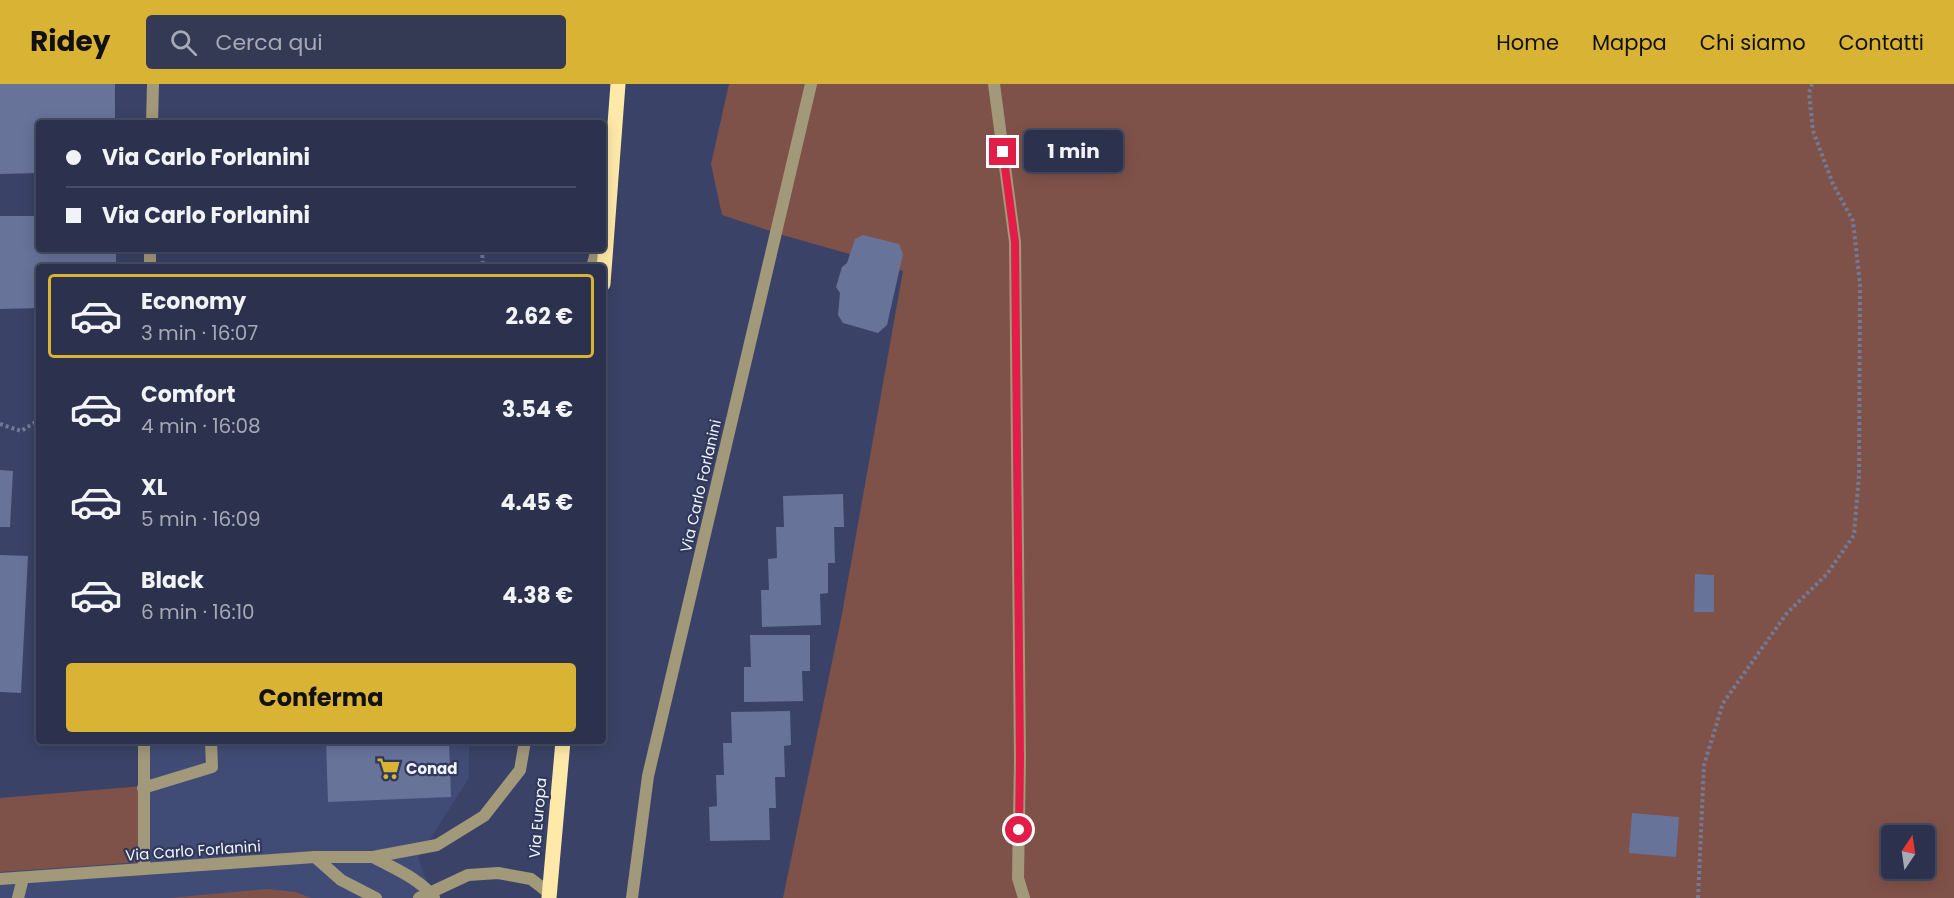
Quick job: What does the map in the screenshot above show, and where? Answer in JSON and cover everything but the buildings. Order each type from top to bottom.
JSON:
[{"type":"main road","points":[[606,250],[618,84]]},
{"type":"main road","name":"Via Europa","points":[[549,896],[562,744]]},
{"type":"street","points":[[152,120],[153,84]]},
{"type":"street","name":"Via Carlo Forlanini","points":[[632,898],[648,776],[811,84]]},
{"type":"street","points":[[994,84],[1015,242],[1020,759],[1018,878],[1015,898]]},
{"type":"street","points":[[606,219],[610,205]]},
{"type":"street","points":[[144,744],[144,869]]},
{"type":"street","points":[[143,788],[212,767],[211,744]]},
{"type":"street","name":"Via Carlo Forlanini","points":[[0,879],[315,858],[373,857],[437,845],[484,816],[520,770],[524,744]]},
{"type":"street","points":[[373,857],[411,878],[432,895]]},
{"type":"street","points":[[315,858],[341,880],[376,898]]},
{"type":"street","points":[[419,898],[432,895],[468,875],[498,873],[531,879],[549,896]]},
{"type":"street","points":[[18,898],[23,878]]},
{"type":"street","points":[[1018,878],[1024,898]]},
{"type":"path","points":[[1698,898],[1704,765],[1723,703],[1787,613],[1827,574],[1854,535],[1859,474],[1860,284],[1853,220],[1833,184],[1813,131],[1809,93],[1812,84]]},
{"type":"path","points":[[0,424],[21,431],[36,422]]},
{"type":"shaded area","points":[[729,84],[1954,84],[1954,898],[783,898],[842,614],[903,271],[722,215],[711,164]]},
{"type":"shaded area","points":[[143,744],[469,744],[469,778],[418,858],[433,898],[0,898],[0,872],[142,862]]},
{"type":"shaded area","points":[[143,786],[142,862],[0,872],[0,798]]},
{"type":"shaded area","points":[[267,889],[296,892],[311,898],[169,898]]},
{"type":"place","name":"Conad","points":[[388,769]]},
{"type":"route","points":[[1003,152],[1015,242],[1019,830]]}]
